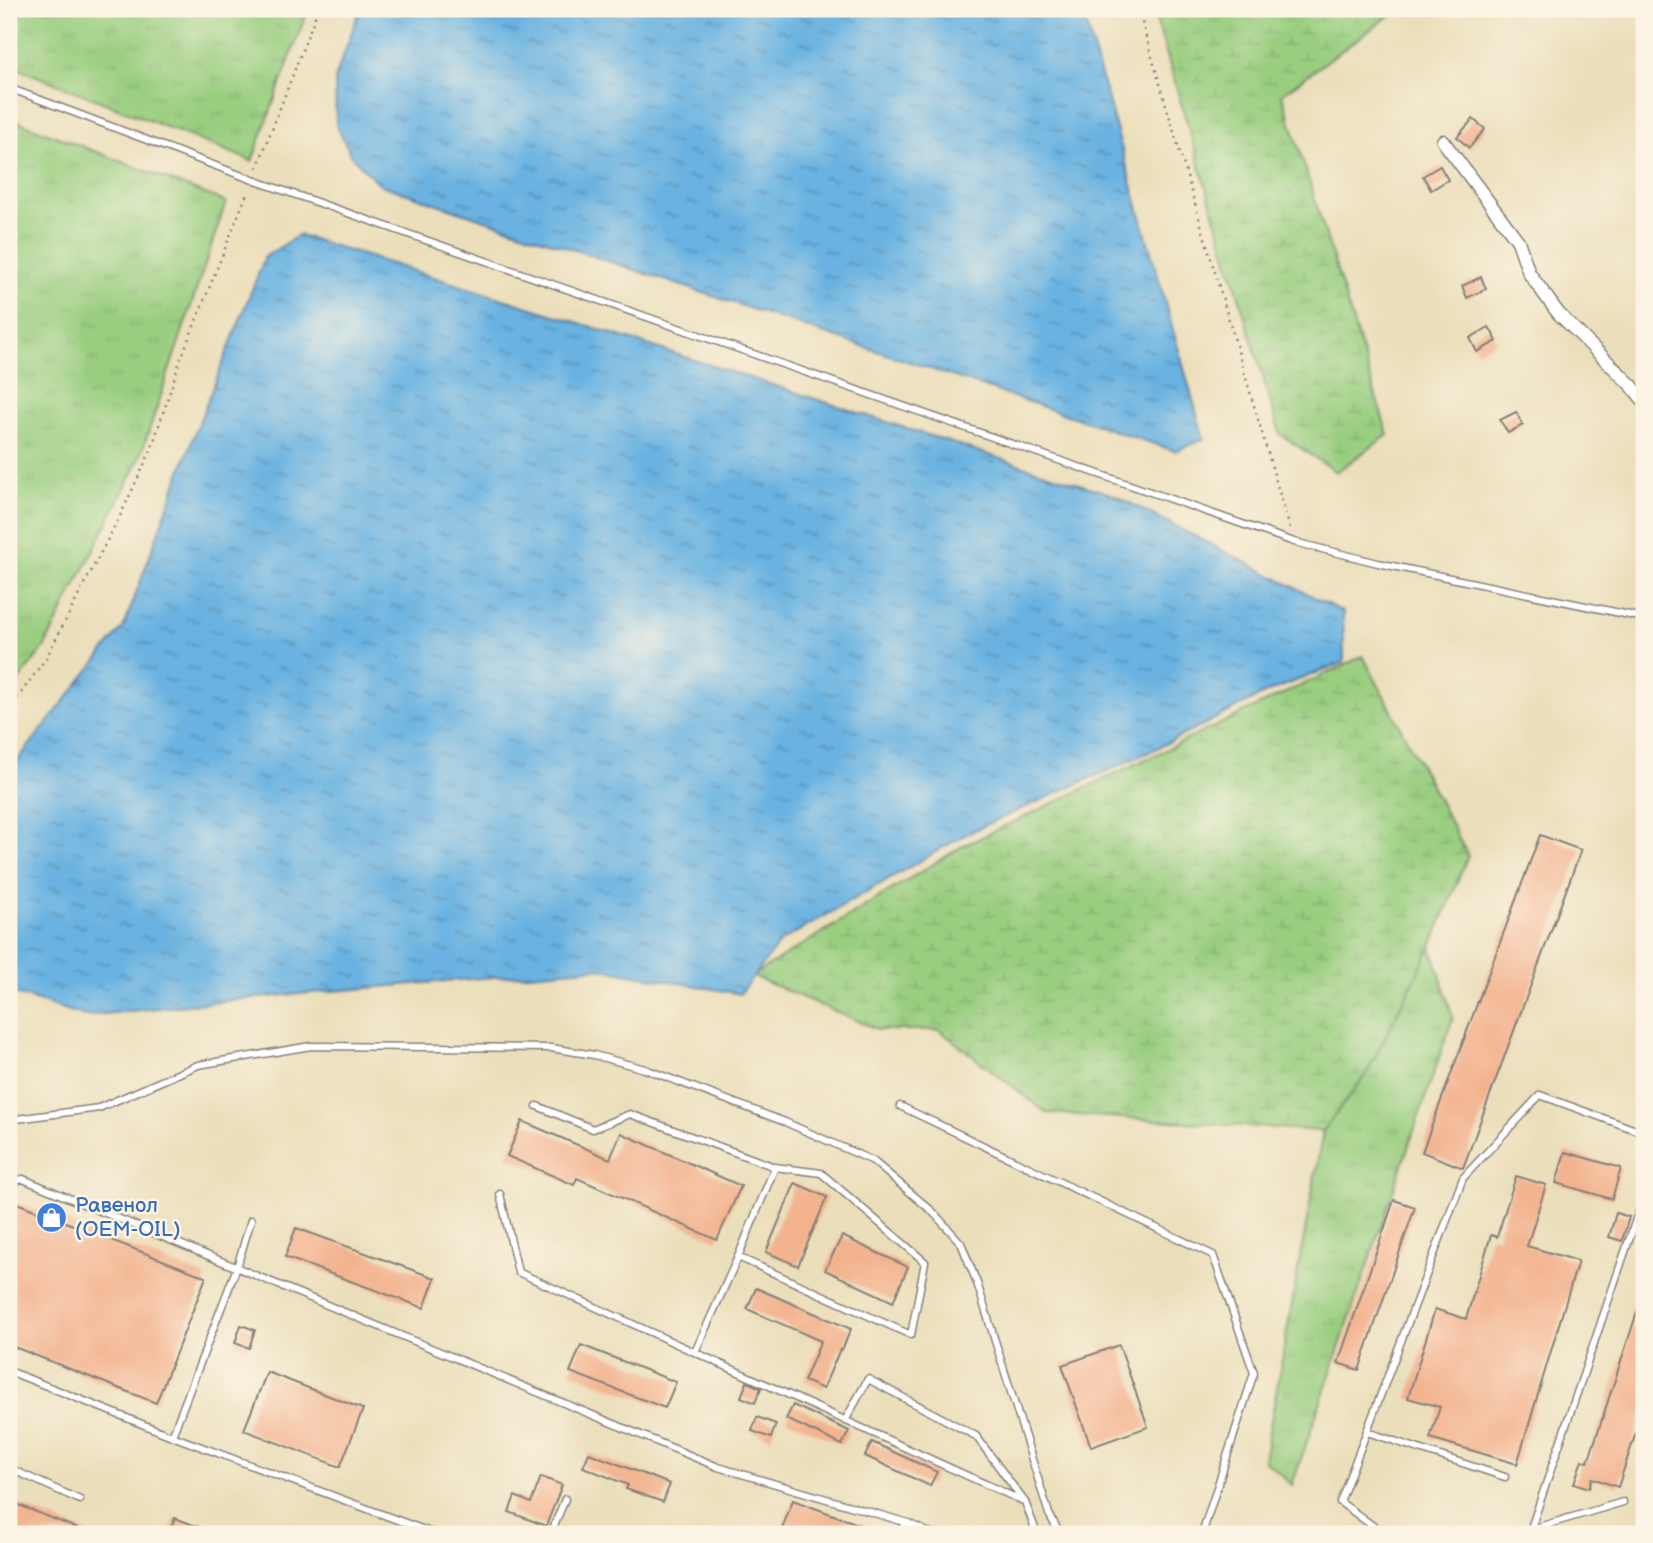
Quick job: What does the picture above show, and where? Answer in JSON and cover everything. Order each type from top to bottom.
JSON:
[{"type":"street","points":[[1443,141],[1518,241],[1529,273],[1558,313],[1644,401]]},
{"type":"lane","points":[[9,88],[253,180],[1294,542],[1378,564],[1644,618]]},
{"type":"lane","points":[[9,1120],[99,1108],[198,1065],[312,1046],[468,1046],[551,1048],[594,1055],[645,1069],[785,1122],[873,1161],[932,1211],[961,1243],[977,1283],[1049,1514],[1060,1534]]},
{"type":"lane","points":[[1384,1534],[1340,1502],[1463,1178],[1540,1095],[1644,1133]]},
{"type":"lane","points":[[537,1106],[593,1129],[630,1114],[775,1167],[821,1173],[925,1262],[911,1335],[738,1256]]},
{"type":"lane","points":[[900,1106],[1213,1255],[1254,1373],[1202,1534]]},
{"type":"lane","points":[[695,1352],[775,1167]]},
{"type":"lane","points":[[9,1182],[23,1179],[718,1467],[908,1523],[932,1534]]},
{"type":"lane","points":[[500,1194],[518,1272],[1025,1502]]},
{"type":"lane","points":[[1530,1532],[1644,1196]]},
{"type":"lane","points":[[172,1436],[237,1267],[251,1220]]},
{"type":"lane","points":[[9,1371],[172,1436],[435,1534]]},
{"type":"lane","points":[[845,1421],[867,1379],[976,1436],[1025,1502],[1037,1534]]},
{"type":"lane","points":[[1367,1432],[1505,1477]]},
{"type":"lane","points":[[9,1468],[80,1500]]},
{"type":"lane","points":[[551,1534],[565,1499]]},
{"type":"lane","points":[[1530,1532],[1623,1502]]},
{"type":"lane","points":[[897,1534],[908,1523]]},
{"type":"path","points":[[9,710],[46,657],[121,514],[151,450],[180,361],[318,9]]},
{"type":"path","points":[[1138,9],[1294,542]]},
{"type":"green space","points":[[9,9],[308,9],[252,161],[9,65]]},
{"type":"green space","points":[[1153,9],[1396,9],[1282,94],[1388,435],[1336,472],[1280,434]]},
{"type":"green space","points":[[9,118],[226,202],[139,460],[45,646],[9,693]]},
{"type":"green space","points":[[1363,656],[1468,856],[1431,946],[1367,1073],[1323,1131],[1047,1113],[939,1030],[879,1030],[752,976],[961,847]]},
{"type":"green space","points":[[1431,946],[1453,1017],[1292,1485],[1264,1460],[1323,1131],[1367,1073]]},
{"type":"water","points":[[360,9],[1082,9],[1204,439],[1175,451],[381,185],[352,157],[336,124],[335,79]]},
{"type":"water","points":[[299,235],[1114,495],[1343,612],[1344,662],[1268,692],[1151,751],[970,832],[780,942],[740,994],[598,968],[242,999],[86,1016],[9,992],[9,771],[124,626],[193,438],[265,257]]},
{"type":"building","points":[[1473,119],[1485,129],[1469,148],[1457,137]]},
{"type":"building","points":[[1440,166],[1448,180],[1431,190],[1423,176]]},
{"type":"building","points":[[1481,277],[1486,289],[1467,298],[1462,286]]},
{"type":"building","points":[[1489,327],[1497,341],[1477,352],[1470,338]]},
{"type":"building","points":[[1516,412],[1523,425],[1508,433],[1500,420]]},
{"type":"building","points":[[1540,835],[1581,850],[1463,1168],[1422,1152]]},
{"type":"building","points":[[522,1121],[610,1159],[621,1133],[741,1186],[717,1240],[577,1178],[574,1185],[507,1156]]},
{"type":"building","points":[[1565,1152],[1621,1168],[1612,1199],[1556,1183]]},
{"type":"building","points":[[1516,1176],[1546,1185],[1527,1246],[1578,1261],[1517,1464],[1430,1438],[1440,1407],[1408,1398],[1435,1309],[1466,1319],[1491,1235],[1497,1237]]},
{"type":"building","points":[[795,1183],[827,1197],[798,1266],[766,1252]]},
{"type":"building","points":[[9,1200],[206,1277],[156,1403],[9,1345]]},
{"type":"building","points":[[1394,1200],[1415,1207],[1359,1370],[1338,1363]]},
{"type":"building","points":[[1616,1213],[1629,1217],[1622,1241],[1609,1237]]},
{"type":"building","points":[[296,1228],[435,1278],[424,1308],[285,1257]]},
{"type":"building","points":[[842,1236],[908,1267],[893,1302],[825,1270]]},
{"type":"building","points":[[756,1288],[851,1329],[823,1389],[804,1381],[821,1341],[747,1309]]},
{"type":"building","points":[[1642,1297],[1644,1408],[1618,1487],[1592,1478],[1589,1488],[1574,1483],[1582,1460],[1588,1462]]},
{"type":"building","points":[[241,1325],[255,1330],[249,1348],[235,1343]]},
{"type":"building","points":[[581,1345],[676,1382],[665,1408],[570,1372]]},
{"type":"building","points":[[1119,1345],[1148,1427],[1091,1447],[1062,1365]]},
{"type":"building","points":[[267,1372],[363,1409],[340,1467],[244,1430]]},
{"type":"building","points":[[747,1382],[761,1388],[755,1403],[741,1397]]},
{"type":"building","points":[[793,1405],[849,1431],[842,1445],[786,1419]]},
{"type":"building","points":[[757,1417],[776,1424],[771,1438],[752,1431]]},
{"type":"building","points":[[872,1442],[937,1472],[930,1486],[865,1456]]},
{"type":"building","points":[[589,1453],[670,1484],[663,1502],[626,1489],[628,1485],[583,1467]]},
{"type":"building","points":[[541,1477],[562,1485],[546,1526],[509,1512],[515,1496],[531,1503]]},
{"type":"building","points":[[793,1500],[882,1533],[780,1534]]},
{"type":"building","points":[[9,1501],[91,1534],[9,1534]]},
{"type":"building","points":[[175,1518],[215,1533],[215,1534],[168,1534]]},
{"type":"place","name":"Равенол (OEM-OIL)","points":[[52,1217]]}]
